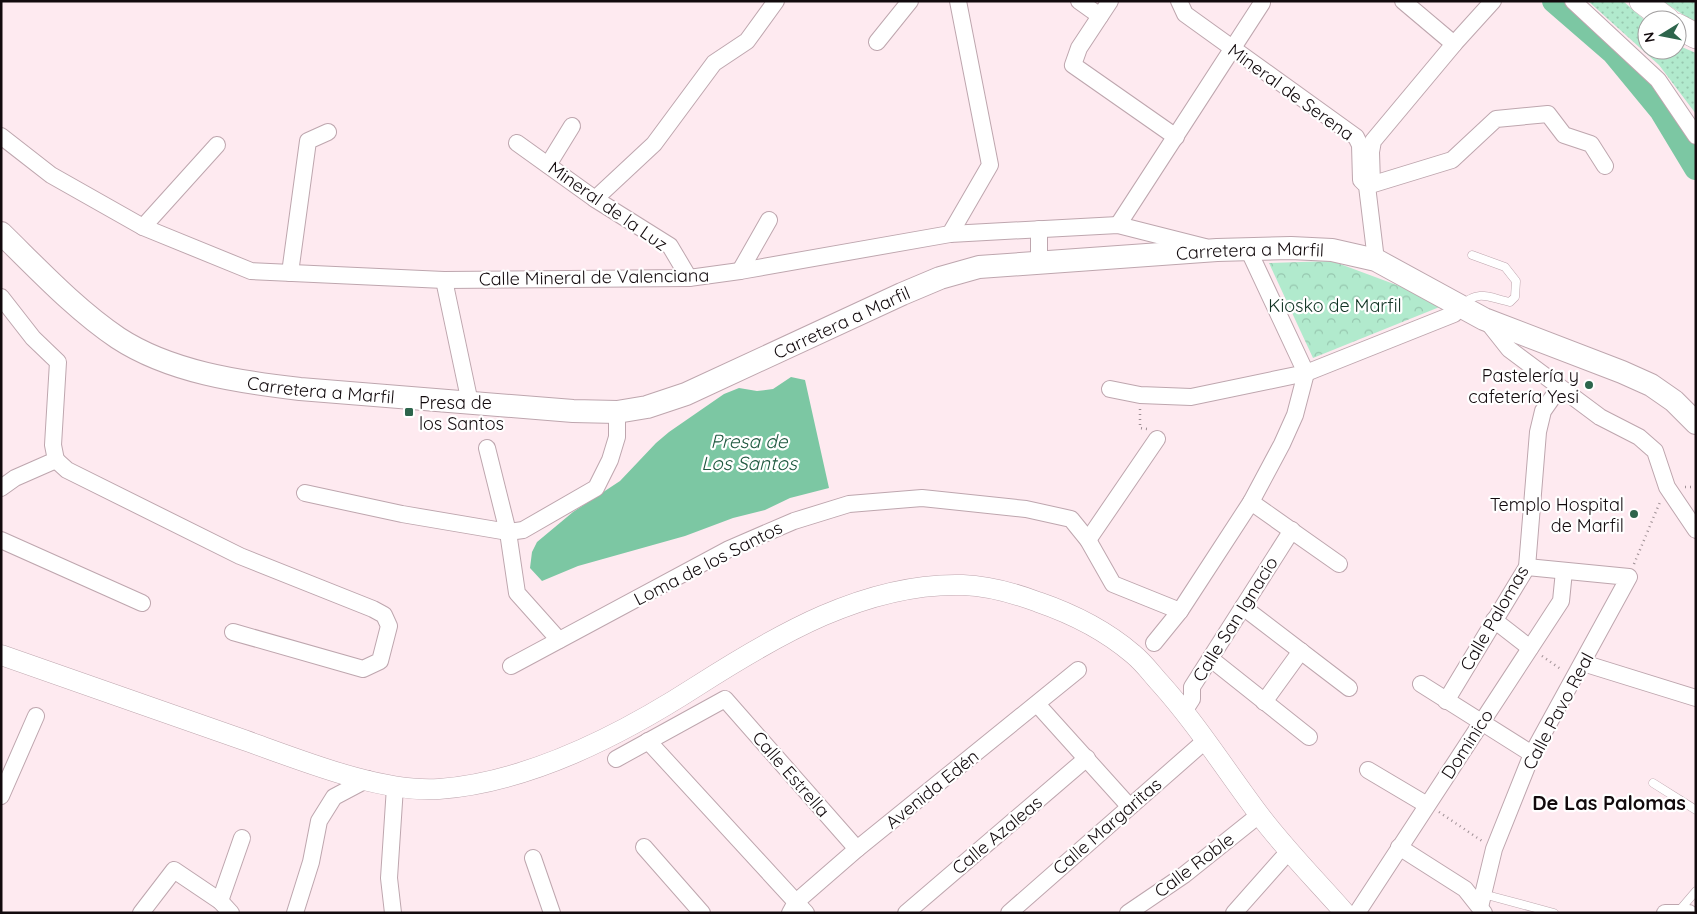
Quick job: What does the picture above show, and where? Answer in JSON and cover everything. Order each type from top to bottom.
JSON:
[{"type":"main road","points":[[1642,1],[1654,10]]},
{"type":"main road","name":"Carretera a Marfil","points":[[1,233],[86,312],[118,338],[154,356],[192,369],[263,385],[573,412],[617,412],[646,407],[686,394],[940,278],[979,267],[1217,250],[1291,248],[1332,250],[1376,260],[1484,319],[1651,385],[1674,401],[1696,423]]},
{"type":"street","points":[[595,199],[654,144],[714,63],[747,41],[776,1]]},
{"type":"street","points":[[877,42],[910,1]]},
{"type":"street","points":[[950,234],[990,165],[958,1]]},
{"type":"street","points":[[1079,1],[1100,16]]},
{"type":"street","points":[[1110,1],[1079,48],[1073,65],[1176,137]]},
{"type":"street","name":"Mineral de Serena","points":[[1180,1],[1184,14],[1356,137],[1360,145],[1361,180],[1369,185],[1376,260]]},
{"type":"street","points":[[1403,1],[1454,44]]},
{"type":"street","points":[[1493,1],[1454,44],[1373,141],[1369,185],[1452,160],[1496,119],[1548,114],[1564,135],[1591,144],[1605,166]]},
{"type":"street","points":[[1573,1],[1658,80],[1696,136]]},
{"type":"street","points":[[1118,224],[1262,3]]},
{"type":"street","points":[[548,165],[572,126]]},
{"type":"street","points":[[290,273],[308,141],[328,132]]},
{"type":"street","name":"Calle Mineral de Valenciana","points":[[1,136],[51,175],[143,227],[251,271],[444,280],[689,278],[740,271],[950,234],[1118,224],[1217,250]]},
{"type":"street","name":"Mineral de la Luz","points":[[517,143],[595,199],[670,246],[689,278]]},
{"type":"street","points":[[143,227],[217,145]]},
{"type":"street","points":[[740,271],[769,220]]},
{"type":"street","points":[[1039,229],[1039,262]]},
{"type":"street","points":[[1154,642],[1180,611],[1251,502],[1295,415],[1306,373],[1248,249]]},
{"type":"street","points":[[444,280],[470,403]]},
{"type":"street","points":[[1,297],[33,338],[58,362],[53,445],[56,460],[67,470],[240,556],[373,609],[384,615],[389,626],[380,661],[363,669],[234,632]]},
{"type":"street","points":[[1110,389],[1140,395],[1191,397],[1306,373],[1454,314],[1460,306]]},
{"type":"street","points":[[1484,319],[1509,349],[1559,388],[1600,417],[1644,442],[1655,452],[1667,487],[1696,530]]},
{"type":"street","name":"Calle Palomas","points":[[1446,700],[1527,567],[1538,432],[1543,411],[1559,388]]},
{"type":"street","points":[[305,493],[402,514],[508,532],[523,530],[596,488],[610,460],[617,437],[617,412]]},
{"type":"street","points":[[1088,540],[1157,439]]},
{"type":"street","points":[[486,448],[508,532],[517,593],[559,640]]},
{"type":"street","points":[[1,488],[15,478],[56,460]]},
{"type":"street","name":"Loma de los Santos","points":[[511,666],[729,549],[794,521],[849,504],[922,498],[1026,509],[1071,519],[1088,540],[1113,584],[1180,611]]},
{"type":"street","points":[[1251,502],[1339,564]]},
{"type":"street","name":"Calle San Ignacio","points":[[1185,710],[1192,699],[1192,687],[1292,530]]},
{"type":"street","points":[[1,540],[142,603]]},
{"type":"street","points":[[1527,567],[1629,577]]},
{"type":"street","name":"Dominico","points":[[1357,913],[1479,723],[1561,601],[1564,571]]},
{"type":"street","name":"Calle Pavo Real","points":[[1482,905],[1494,849],[1532,754],[1629,577]]},
{"type":"street","points":[[1,655],[330,770],[395,787],[437,789],[493,782],[528,772],[632,724],[696,687],[732,663],[786,633],[846,607],[883,595],[921,588],[963,585],[1007,591],[1060,609],[1092,624],[1135,655],[1185,710],[1259,814],[1289,851],[1345,913]]},
{"type":"street","points":[[1244,607],[1349,688]]},
{"type":"street","points":[[1494,620],[1530,648]]},
{"type":"street","points":[[1264,702],[1301,651]]},
{"type":"street","points":[[1211,658],[1309,737]]},
{"type":"street","points":[[1583,662],[1696,698]]},
{"type":"street","name":"Avenida Edén","points":[[797,909],[857,849],[1078,670]]},
{"type":"street","points":[[1421,684],[1479,723],[1532,754]]},
{"type":"street","name":"Calle Estrella","points":[[648,741],[725,699],[857,849]]},
{"type":"street","points":[[1037,704],[1128,806]]},
{"type":"street","points":[[1,796],[36,716]]},
{"type":"street","name":"Calle Margaritas","points":[[1009,913],[1128,806],[1206,740]]},
{"type":"street","points":[[616,759],[648,741],[797,909]]},
{"type":"street","name":"Calle Azaleas","points":[[906,913],[1087,758]]},
{"type":"street","points":[[1368,770],[1427,805]]},
{"type":"street","points":[[295,913],[311,862],[319,820],[334,797],[368,779]]},
{"type":"street","points":[[393,913],[389,878],[395,787]]},
{"type":"street","name":"Calle Roble","points":[[1128,913],[1184,875],[1259,814]]},
{"type":"street","points":[[141,913],[174,870],[226,907],[242,838]]},
{"type":"street","points":[[644,846],[702,913]]},
{"type":"street","points":[[1399,847],[1466,889],[1482,905]]},
{"type":"street","points":[[1234,913],[1289,851]]},
{"type":"street","points":[[533,858],[552,913]]},
{"type":"lane","points":[[1460,306],[1470,296],[1479,295],[1510,302],[1515,297],[1516,281],[1504,267],[1472,255]]},
{"type":"lane","points":[[1653,783],[1696,810]]},
{"type":"lane","points":[[1677,912],[1696,891]]},
{"type":"lane","points":[[1482,905],[1554,913]]},
{"type":"path","points":[[1140,395],[1140,428],[1162,431],[1157,439]]},
{"type":"path","points":[[1629,577],[1667,487],[1696,487]]},
{"type":"path","points":[[1530,648],[1574,677]]},
{"type":"path","points":[[1427,805],[1494,849]]},
{"type":"green space","points":[[1588,1],[1623,1],[1637,13],[1637,45]]},
{"type":"green space","points":[[1662,1],[1696,1],[1696,23],[1687,17],[1687,10],[1676,10]]},
{"type":"green space","points":[[1687,49],[1696,53],[1696,114],[1653,60],[1687,60]]},
{"type":"green space","name":"Kiosko de Marfil","points":[[1332,261],[1402,287],[1442,306],[1313,358],[1269,263]]},
{"type":"water","name":"Presa de Los Santos","points":[[791,377],[805,380],[829,488],[790,498],[765,510],[733,518],[685,536],[578,566],[542,581],[530,568],[532,552],[537,542],[573,512],[620,481],[669,432],[724,394],[739,388],[757,391],[773,389]]},
{"type":"waterway","points":[[1554,1],[1614,53],[1661,110],[1696,168]]},
{"type":"place","name":"Pastelería y cafetería Yesi","points":[[1589,385]]},
{"type":"place","name":"Presa de los Santos","points":[[409,412]]},
{"type":"place","name":"Templo Hospital de Marfil","points":[[1634,514]]},
{"type":"district","name":"De Las Palomas","points":[[1609,802]]}]
